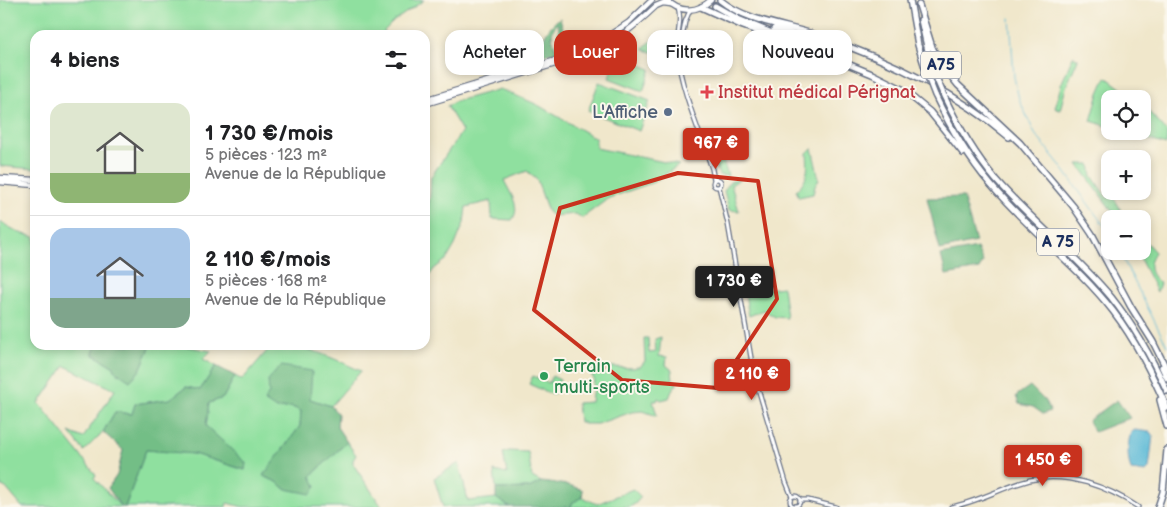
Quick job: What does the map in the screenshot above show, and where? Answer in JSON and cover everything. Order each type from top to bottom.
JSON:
[{"type":"highway","name":"A 75","points":[[910,0],[918,45],[935,95],[951,128],[974,164],[998,193],[1106,302],[1134,342],[1155,380],[1167,408]]},
{"type":"highway","name":"A 75","points":[[918,3],[926,42],[936,76],[944,96],[969,143],[996,179],[1092,276],[1126,316],[1154,364],[1167,391]]},
{"type":"highway","name":"A75","points":[[918,3],[932,46],[938,60],[948,74],[1020,143],[1037,163]]},
{"type":"highway","points":[[717,4],[739,17],[761,25],[872,57],[924,81],[967,106],[997,127],[1037,163],[1062,192],[1092,234],[1142,326],[1167,378]]},
{"type":"highway","points":[[717,4],[738,19],[765,30]]},
{"type":"highway","points":[[701,7],[755,30]]},
{"type":"highway","name":"A75","points":[[852,66],[889,82],[911,95],[930,112],[974,164]]},
{"type":"highway","points":[[1142,326],[1153,342],[1167,370]]},
{"type":"highway","points":[[1155,380],[1167,426]]},
{"type":"highway","points":[[1158,507],[1163,492],[1167,450]]},
{"type":"main road","points":[[430,98],[584,50],[608,38],[628,23],[652,0]]},
{"type":"main road","points":[[430,102],[591,53],[623,36],[656,6],[663,3],[669,2],[678,8],[690,10],[701,7],[711,0]]},
{"type":"main road","points":[[0,178],[30,180]]},
{"type":"main road","points":[[0,182],[30,184]]},
{"type":"street","points":[[678,8],[678,30]]},
{"type":"street","points":[[683,30],[690,10]]},
{"type":"street","points":[[682,75],[716,180],[721,183],[719,187],[727,219],[754,375],[792,497],[790,502],[795,506],[800,500]]},
{"type":"street","points":[[716,180],[714,186],[719,187]]},
{"type":"street","points":[[950,507],[972,502],[1029,480],[1044,478],[1083,481],[1139,507]]},
{"type":"street","points":[[792,497],[797,496],[800,500],[808,500],[836,507]]},
{"type":"highlighted area","points":[[678,173],[758,181],[777,299],[718,388],[622,380],[534,310],[560,208]]},
{"type":"green space","points":[[0,0],[424,0],[394,21],[385,30],[30,30],[30,169],[0,166]]},
{"type":"green space","points":[[560,18],[564,30],[559,30],[558,23],[555,26],[552,33],[554,53],[544,55],[544,38],[552,25]]},
{"type":"green space","points":[[1073,56],[1078,59],[1066,87],[1060,110],[1055,108],[1061,85]]},
{"type":"green space","points":[[637,64],[647,67],[647,75],[649,75],[643,91],[609,78],[610,75],[637,75]]},
{"type":"green space","points":[[1106,77],[1123,90],[1101,90],[1101,124],[1091,121],[1099,93]]},
{"type":"green space","points":[[599,82],[650,101],[639,131],[588,111]]},
{"type":"green space","points":[[500,89],[536,104],[595,138],[596,148],[679,165],[654,182],[609,198],[582,218],[576,214],[553,216],[548,212],[537,180],[527,171],[504,180],[516,210],[512,220],[492,219],[491,201],[466,207],[464,223],[455,245],[447,259],[434,269],[430,275],[431,177],[462,131],[447,106],[457,101]]},
{"type":"green space","points":[[1151,114],[1167,132],[1166,145],[1150,140]]},
{"type":"green space","points":[[717,142],[728,176],[719,175],[707,145]]},
{"type":"green space","points":[[812,148],[819,179],[813,194],[799,197],[796,190],[805,177],[807,153]]},
{"type":"green space","points":[[1078,164],[1090,164],[1092,176],[1101,189],[1101,196]]},
{"type":"green space","points":[[743,177],[731,185],[739,211],[729,210],[724,191],[730,182]]},
{"type":"green space","points":[[963,197],[976,242],[940,250],[927,198]]},
{"type":"green space","points":[[1104,200],[1115,200],[1121,210],[1111,210]]},
{"type":"green space","points":[[0,222],[20,233],[30,236],[30,350],[94,350],[93,354],[114,367],[130,381],[140,370],[149,350],[211,351],[203,359],[216,366],[200,390],[186,387],[170,399],[135,404],[132,414],[115,412],[103,432],[84,451],[69,432],[83,438],[115,390],[65,366],[39,403],[96,475],[94,478],[121,507],[22,507],[6,488],[0,485]]},
{"type":"green space","points":[[977,248],[983,262],[979,269],[946,275],[941,255]]},
{"type":"green space","points":[[1151,248],[1155,252],[1150,269],[1153,276],[1160,283],[1157,292],[1141,260],[1151,260]]},
{"type":"green space","points":[[783,287],[787,318],[775,317],[764,310],[749,316],[745,294],[750,291]]},
{"type":"green space","points":[[661,337],[659,356],[667,357],[666,365],[672,370],[673,381],[676,380],[677,385],[674,386],[669,398],[661,400],[658,398],[657,401],[653,401],[657,416],[643,411],[632,412],[597,424],[583,424],[583,422],[579,422],[577,403],[591,402],[594,379],[588,369],[593,366],[633,368],[641,366],[645,361],[644,338],[648,338],[649,353],[656,352],[655,339]]},
{"type":"green space","points":[[94,350],[149,350],[140,370],[130,381],[115,371],[114,367],[93,354]]},
{"type":"green space","points":[[268,350],[308,350],[361,371],[331,406],[310,399],[276,409],[292,407],[301,411],[300,426],[264,476],[286,489],[311,476],[347,442],[356,455],[353,464],[382,507],[243,507],[227,503],[226,507],[125,507],[146,450],[194,454],[245,470],[206,426],[209,403],[223,398],[235,376],[242,380]]},
{"type":"green space","points":[[216,366],[235,376],[223,398],[209,403],[206,426],[246,463],[245,470],[194,454],[146,450],[125,507],[121,507],[108,488],[117,475],[123,450],[103,432],[115,412],[132,414],[135,404],[170,399],[186,387],[200,390]]},
{"type":"green space","points":[[281,366],[312,371],[310,399],[331,406],[338,414],[337,427],[347,442],[311,476],[316,486],[311,494],[286,489],[277,482],[263,476],[300,426],[301,411],[292,407],[276,409],[264,401],[269,393],[268,380]]},
{"type":"green space","points":[[533,376],[549,383],[552,376],[560,380],[553,395],[529,384]]},
{"type":"green space","points":[[1030,386],[1046,402],[1050,411],[1043,414],[1033,407],[1019,404],[1016,396]]},
{"type":"green space","points":[[1117,400],[1130,418],[1094,432],[1088,421]]},
{"type":"green space","points":[[509,451],[528,452],[532,477],[541,482],[529,488],[496,489],[494,471],[507,474],[503,453]]},
{"type":"green space","points":[[459,463],[468,501],[496,498],[509,507],[443,507],[434,478]]},
{"type":"green space","points":[[541,482],[569,485],[583,490],[582,497],[572,503],[571,507],[509,507],[496,498],[496,489],[529,488]]},
{"type":"green space","points":[[633,489],[641,497],[635,504],[629,507],[571,507],[572,503],[582,497],[597,504]]},
{"type":"water","points":[[1135,430],[1150,432],[1153,435],[1149,469],[1146,472],[1131,470],[1128,451],[1131,432]]},
{"type":"waterway","points":[[1010,18],[1014,77],[1019,99],[1035,134],[1101,222]]},
{"type":"waterway","points":[[1124,260],[1167,346]]},
{"type":"place","name":"Institut médical Pérignat","points":[[707,92]]},
{"type":"place","name":"L'Affiche","points":[[668,112]]},
{"type":"place","name":"Terrain multi-sports","points":[[544,376]]}]
